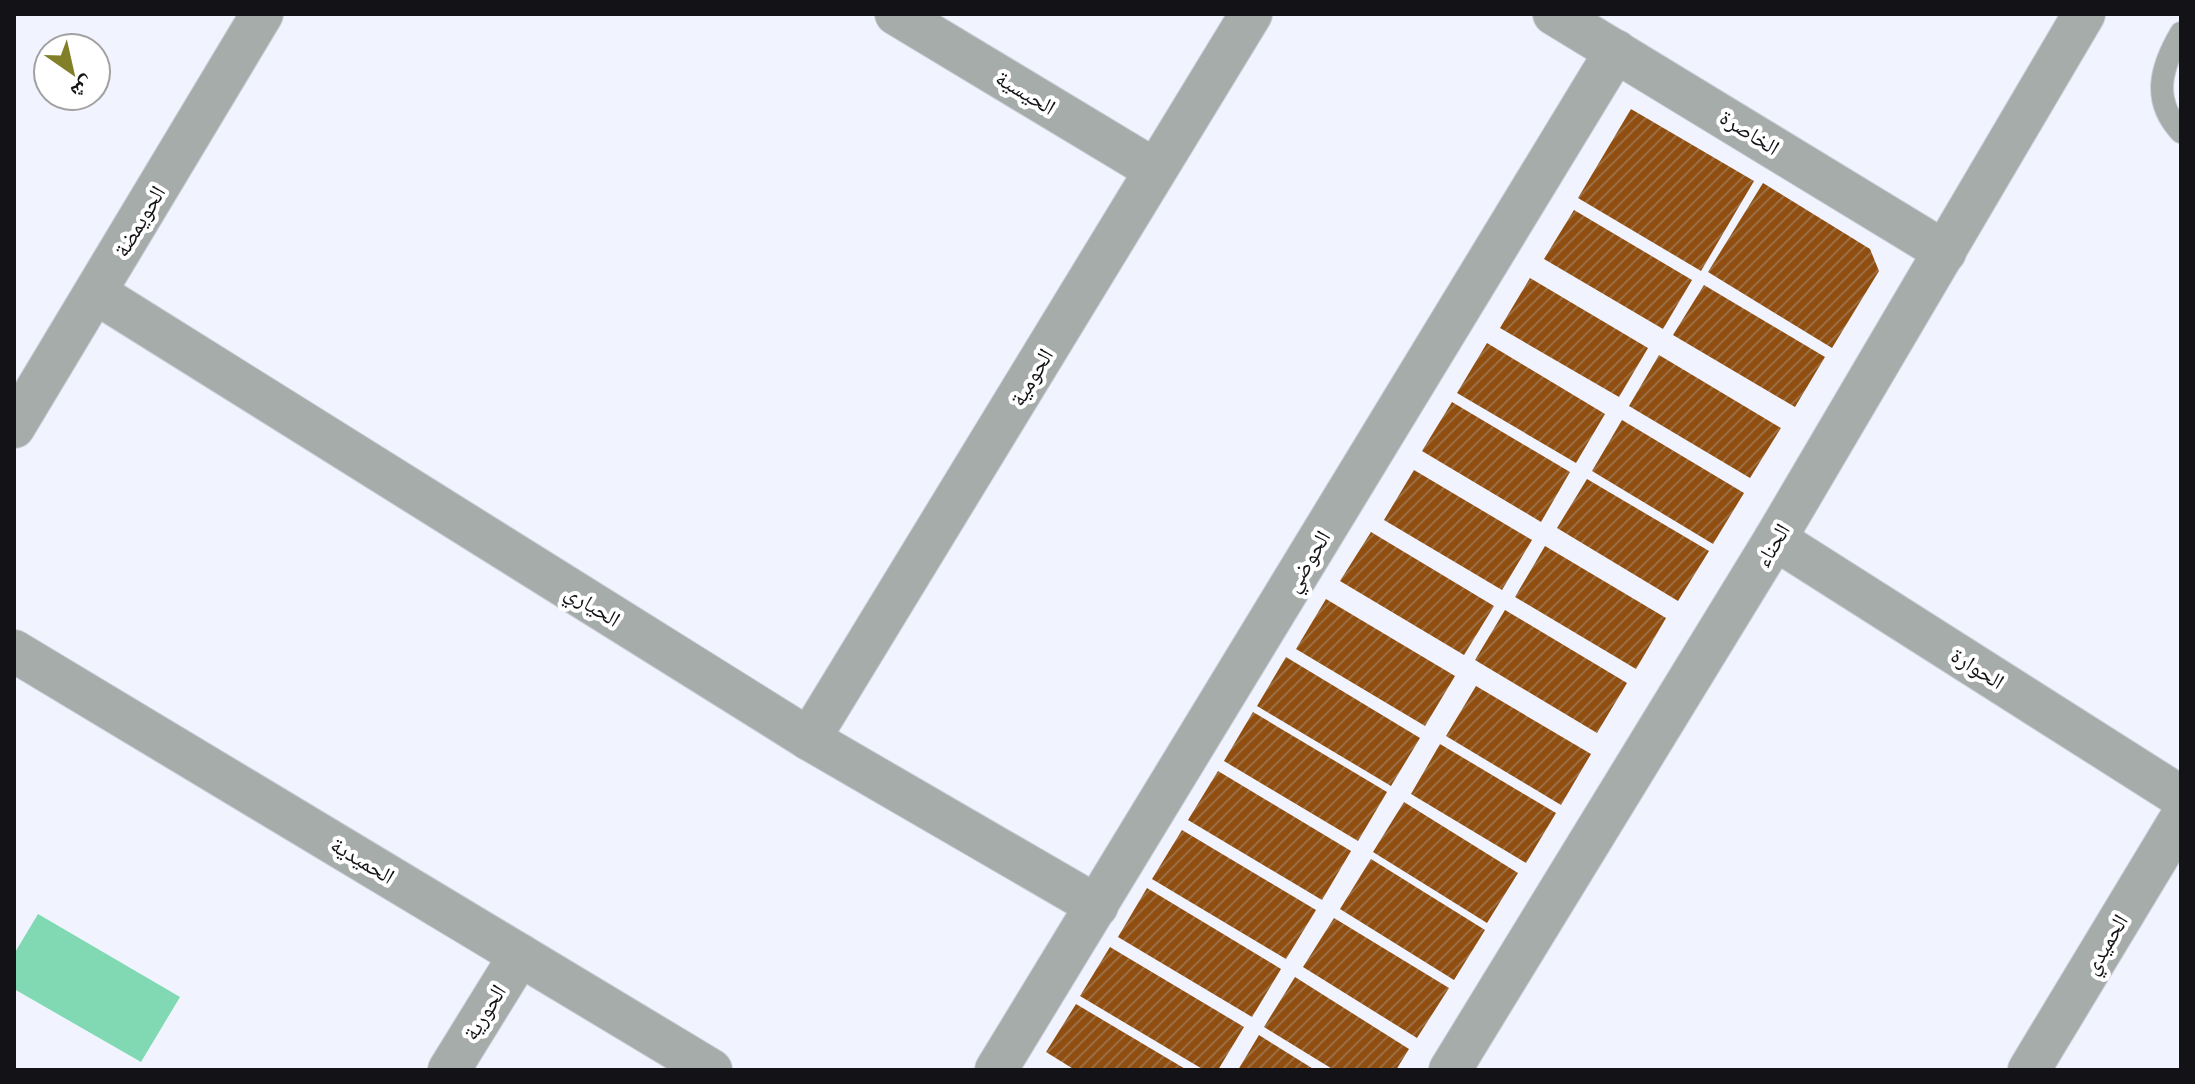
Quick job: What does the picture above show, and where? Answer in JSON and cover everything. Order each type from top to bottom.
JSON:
[{"type":"street","name":"الحويمضة","points":[[14,427],[262,14]]},
{"type":"street","name":"الحيسية","points":[[896,14],[1155,170]]},
{"type":"street","name":"الحومية","points":[[809,739],[1251,14]]},
{"type":"street","name":"الخاصرة","points":[[1554,14],[1945,252]]},
{"type":"street","name":"الحناء","points":[[1450,1070],[1775,539],[2084,14]]},
{"type":"street","name":"الحوضي","points":[[996,1070],[1616,51]]},
{"type":"street","name":"الحياري","points":[[96,293],[809,739],[1097,906]]},
{"type":"street","name":"الحوارة","points":[[1775,539],[2181,797]]},
{"type":"street","name":"الحميدية","points":[[14,651],[711,1070]]},
{"type":"street","name":"الحميدي","points":[[2029,1070],[2181,818]]},
{"type":"street","name":"الحورية","points":[[449,1070],[520,955]]},
{"type":"lane","points":[[2181,33],[2168,55],[2159,84],[2173,124],[2181,132]]},
{"type":"green space","points":[[38,914],[180,997],[141,1062],[14,989],[14,954]]},
{"type":"building","points":[[1631,109],[1754,181],[1701,271],[1578,198]]},
{"type":"building","points":[[1763,183],[1870,249],[1879,271],[1832,348],[1708,272]]},
{"type":"building","points":[[1574,210],[1692,280],[1663,329],[1544,259]]},
{"type":"building","points":[[1530,278],[1648,348],[1619,397],[1500,328]]},
{"type":"building","points":[[1704,285],[1825,357],[1795,407],[1673,335]]},
{"type":"building","points":[[1487,343],[1605,414],[1576,463],[1457,393]]},
{"type":"building","points":[[1659,355],[1781,428],[1750,478],[1629,406]]},
{"type":"building","points":[[1452,402],[1570,472],[1541,522],[1422,451]]},
{"type":"building","points":[[1622,420],[1744,493],[1713,544],[1592,471]]},
{"type":"building","points":[[1414,470],[1532,540],[1502,590],[1384,520]]},
{"type":"building","points":[[1587,479],[1709,551],[1678,601],[1557,528]]},
{"type":"building","points":[[1371,532],[1494,606],[1464,655],[1340,581]]},
{"type":"building","points":[[1545,546],[1666,618],[1636,669],[1515,597]]},
{"type":"building","points":[[1326,599],[1455,676],[1425,726],[1296,649]]},
{"type":"building","points":[[1505,610],[1627,683],[1597,733],[1475,660]]},
{"type":"building","points":[[1286,657],[1420,738],[1391,786],[1257,706]]},
{"type":"building","points":[[1476,686],[1591,754],[1561,805],[1446,736]]},
{"type":"building","points":[[1253,712],[1387,792],[1358,841],[1224,761]]},
{"type":"building","points":[[1440,744],[1556,813],[1526,863],[1411,794]]},
{"type":"building","points":[[1218,771],[1351,851],[1322,900],[1188,820]]},
{"type":"building","points":[[1404,802],[1518,873],[1487,923],[1373,852]]},
{"type":"building","points":[[1182,830],[1316,910],[1286,959],[1152,879]]},
{"type":"building","points":[[1371,859],[1485,930],[1454,980],[1340,909]]},
{"type":"building","points":[[1147,888],[1281,969],[1252,1017],[1118,937]]},
{"type":"building","points":[[1334,918],[1449,988],[1417,1038],[1303,967]]},
{"type":"building","points":[[1110,947],[1244,1027],[1218,1070],[1204,1070],[1080,996]]},
{"type":"building","points":[[1295,977],[1409,1049],[1396,1070],[1334,1070],[1264,1027]]},
{"type":"building","points":[[1076,1004],[1187,1070],[1075,1070],[1046,1052]]},
{"type":"building","points":[[1259,1035],[1315,1070],[1238,1070]]}]
